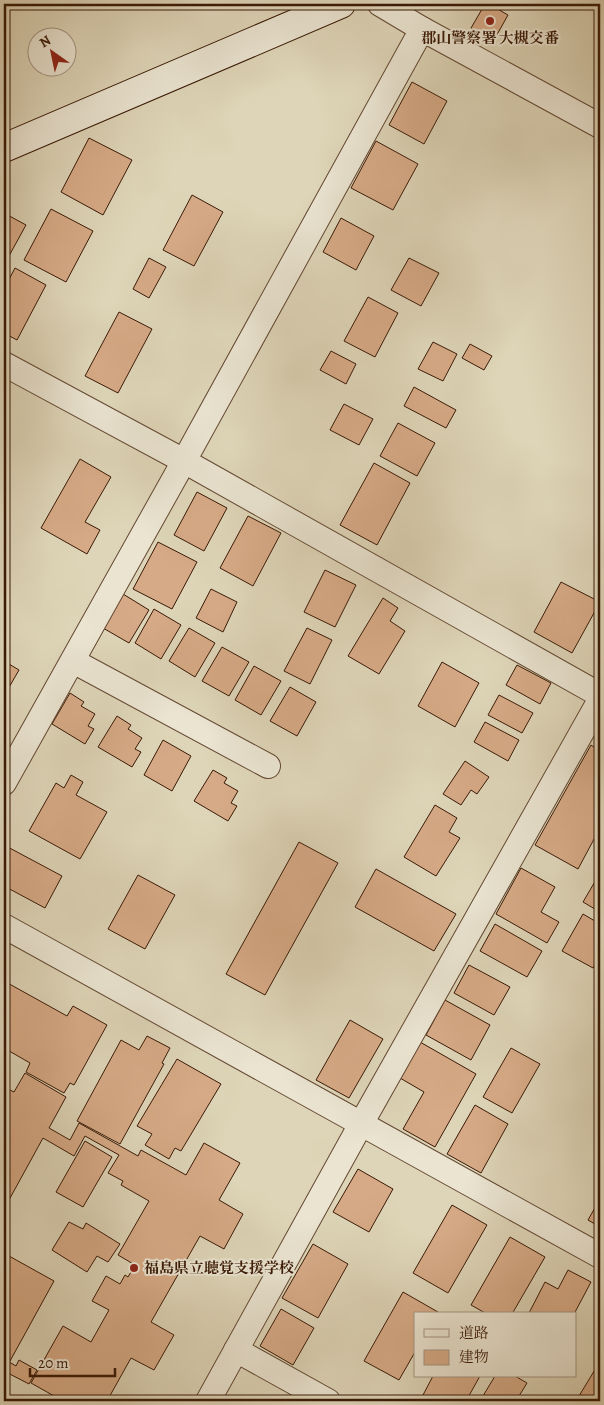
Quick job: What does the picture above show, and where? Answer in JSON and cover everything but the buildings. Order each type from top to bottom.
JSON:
[{"type":"street","points":[[4,148],[342,4]]},
{"type":"street","points":[[380,4],[600,126]]},
{"type":"street","points":[[4,783],[422,29]]},
{"type":"street","points":[[4,364],[184,461],[600,695]]},
{"type":"street","points":[[72,661],[268,766]]},
{"type":"street","points":[[208,1401],[361,1124],[600,700]]},
{"type":"street","points":[[4,926],[600,1256]]},
{"type":"street","points":[[236,1350],[328,1401]]},
{"type":"place","name":"郡山警察署 大槻交番","points":[[490,21]]},
{"type":"place","name":"福島県立聴覚支援学校","points":[[134,1268]]}]
